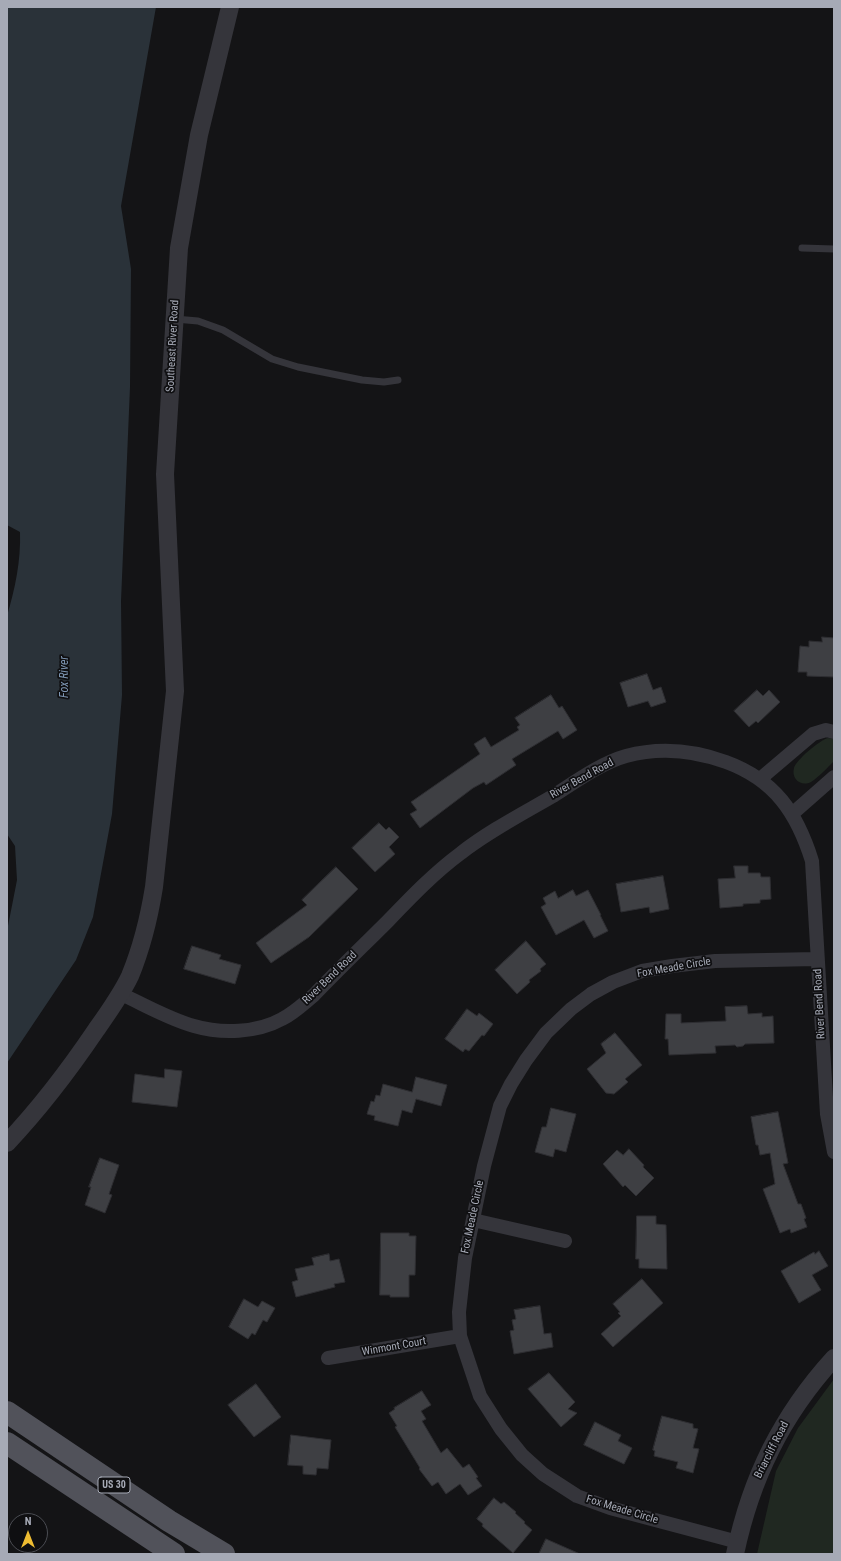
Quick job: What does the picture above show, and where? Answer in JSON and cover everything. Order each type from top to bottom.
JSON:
[{"type":"main road","name":"US 30","points":[[7,1412],[169,1521],[224,1554]]},
{"type":"main road","name":"US 30","points":[[7,1443],[174,1554]]},
{"type":"street","name":"Southeast River Road","points":[[7,1143],[67,1072],[121,994],[130,976],[141,946],[150,913],[175,691],[165,474],[179,248],[199,136],[230,7]]},
{"type":"street","points":[[760,779],[813,734],[826,730],[834,732]]},
{"type":"street","name":"River Bend Road","points":[[121,994],[194,1026],[216,1030],[240,1030],[260,1027],[280,1020],[298,1010],[418,891],[461,853],[486,836],[597,769],[624,757],[646,752],[676,751],[690,752],[713,757],[732,764],[760,779],[780,796],[804,836],[812,861],[827,1114],[834,1152]]},
{"type":"street","points":[[792,814],[834,777]]},
{"type":"street","name":"Fox Meade Circle","points":[[737,1548],[610,1508],[577,1496],[543,1474],[522,1455],[480,1396],[460,1336],[459,1312],[464,1258],[484,1166],[500,1106],[511,1084],[526,1060],[546,1033],[571,1009],[591,994],[613,982],[642,971],[715,960],[817,959]]},
{"type":"street","points":[[473,1220],[565,1242]]},
{"type":"street","name":"Winmont Court","points":[[328,1358],[460,1336]]},
{"type":"street","name":"Briarcliff Road","points":[[737,1548],[753,1491],[774,1441],[815,1379],[834,1358]]},
{"type":"lane","points":[[802,248],[834,249]]},
{"type":"lane","points":[[174,319],[198,321],[223,330],[272,359],[298,367],[362,380],[384,382],[398,380]]},
{"type":"shaded area","points":[[828,738],[834,739],[834,761],[811,782],[800,783],[795,779],[793,772],[796,764],[820,742]]},
{"type":"shaded area","points":[[834,1379],[834,1554],[757,1554],[776,1471],[798,1428]]},
{"type":"water","name":"Fox River","points":[[7,7],[156,7],[121,206],[131,269],[130,387],[121,601],[122,695],[112,814],[93,917],[76,960],[7,1063],[7,931],[17,880],[15,846],[7,834],[7,616],[17,575],[20,554],[20,532],[7,525]]},
{"type":"building","points":[[822,637],[834,638],[834,677],[807,676],[807,672],[798,672],[800,646],[809,647],[809,641],[822,642]]},
{"type":"building","points":[[647,674],[653,690],[661,687],[666,702],[651,707],[648,701],[628,707],[620,683]]},
{"type":"building","points":[[757,690],[763,696],[769,690],[780,702],[758,723],[756,721],[749,727],[734,711]]},
{"type":"building","points":[[551,695],[559,708],[562,706],[577,730],[563,739],[558,731],[512,759],[516,765],[486,785],[484,782],[473,788],[420,828],[410,814],[417,810],[411,802],[480,754],[474,744],[485,737],[491,747],[519,730],[517,727],[520,725],[515,718]]},
{"type":"building","points":[[379,823],[386,830],[389,827],[399,837],[389,847],[395,854],[375,872],[352,848]]},
{"type":"building","points":[[734,866],[748,866],[748,873],[760,873],[761,877],[770,877],[771,899],[760,900],[760,903],[743,904],[743,906],[720,908],[718,879],[735,878]]},
{"type":"building","points":[[336,867],[358,889],[309,937],[271,963],[256,943],[307,905],[302,900]]},
{"type":"building","points":[[663,876],[669,909],[650,913],[649,907],[621,912],[616,884]]},
{"type":"building","points":[[573,890],[576,896],[588,890],[608,931],[594,938],[584,920],[556,935],[541,907],[546,904],[543,898],[555,891],[558,898]]},
{"type":"building","points":[[526,941],[546,964],[540,969],[541,971],[529,980],[530,982],[517,994],[495,970]]},
{"type":"building","points":[[192,946],[221,955],[219,959],[241,965],[235,984],[184,969]]},
{"type":"building","points":[[747,1006],[748,1014],[762,1013],[762,1017],[773,1016],[774,1043],[745,1044],[737,1047],[735,1045],[715,1046],[716,1053],[669,1055],[668,1039],[665,1039],[666,1014],[681,1014],[681,1023],[726,1021],[725,1007]]},
{"type":"building","points":[[467,1009],[477,1016],[479,1013],[493,1024],[484,1036],[482,1035],[469,1051],[465,1049],[463,1052],[445,1039]]},
{"type":"building","points":[[615,1033],[642,1065],[625,1079],[628,1082],[614,1094],[606,1093],[587,1069],[606,1053],[601,1044]]},
{"type":"building","points":[[165,1069],[182,1071],[177,1107],[132,1102],[135,1074],[164,1078]]},
{"type":"building","points":[[416,1077],[447,1085],[441,1106],[416,1099],[412,1113],[402,1110],[398,1126],[374,1120],[375,1116],[367,1114],[371,1101],[374,1102],[376,1095],[380,1096],[383,1084],[412,1092]]},
{"type":"building","points":[[551,1108],[576,1114],[566,1152],[555,1149],[553,1157],[535,1152],[542,1127],[546,1127]]},
{"type":"building","points":[[778,1112],[788,1163],[783,1164],[798,1204],[801,1204],[806,1218],[804,1219],[807,1227],[791,1233],[790,1229],[780,1233],[763,1189],[775,1184],[770,1153],[760,1155],[758,1145],[756,1145],[751,1117]]},
{"type":"building","points":[[629,1149],[654,1178],[636,1196],[625,1185],[623,1187],[603,1164],[617,1150],[623,1155]]},
{"type":"building","points":[[100,1158],[119,1165],[109,1194],[112,1195],[105,1213],[85,1205],[91,1187],[89,1187]]},
{"type":"building","points":[[637,1216],[656,1216],[656,1224],[666,1225],[667,1269],[639,1268],[639,1259],[636,1259]]},
{"type":"building","points":[[381,1233],[409,1233],[409,1236],[416,1236],[415,1275],[409,1275],[409,1297],[390,1297],[390,1295],[380,1295]]},
{"type":"building","points":[[819,1251],[828,1266],[812,1275],[821,1290],[799,1303],[781,1271],[814,1252],[815,1254]]},
{"type":"building","points":[[329,1254],[330,1261],[339,1259],[345,1282],[334,1284],[335,1287],[296,1297],[292,1282],[298,1280],[295,1269],[314,1265],[312,1258]]},
{"type":"building","points":[[642,1279],[663,1303],[613,1347],[601,1334],[621,1316],[618,1313],[620,1312],[613,1304]]},
{"type":"building","points":[[244,1299],[258,1307],[262,1301],[275,1308],[267,1322],[263,1320],[255,1335],[252,1333],[248,1339],[229,1327]]},
{"type":"building","points":[[540,1306],[544,1334],[551,1333],[553,1347],[514,1354],[510,1331],[514,1330],[512,1320],[516,1319],[514,1310]]},
{"type":"building","points":[[549,1373],[575,1402],[568,1409],[577,1413],[561,1427],[528,1389]]},
{"type":"building","points":[[256,1384],[281,1417],[254,1437],[228,1405]]},
{"type":"building","points":[[422,1391],[431,1405],[421,1411],[426,1419],[422,1421],[441,1453],[447,1448],[463,1468],[469,1464],[482,1486],[468,1495],[460,1484],[446,1494],[438,1482],[432,1486],[419,1469],[420,1468],[395,1427],[397,1426],[389,1413],[395,1409],[394,1408]]},
{"type":"building","points":[[662,1416],[693,1424],[693,1428],[698,1429],[693,1448],[699,1449],[693,1473],[676,1468],[678,1462],[654,1456],[655,1451],[653,1450]]},
{"type":"building","points":[[595,1422],[621,1435],[618,1441],[632,1448],[624,1464],[584,1445]]},
{"type":"building","points":[[291,1435],[331,1440],[328,1469],[317,1468],[316,1475],[303,1474],[303,1466],[288,1465]]},
{"type":"building","points":[[494,1498],[501,1504],[504,1502],[516,1512],[515,1513],[532,1530],[513,1553],[482,1526],[483,1524],[477,1519]]},
{"type":"building","points":[[546,1539],[580,1554],[539,1554]]}]
